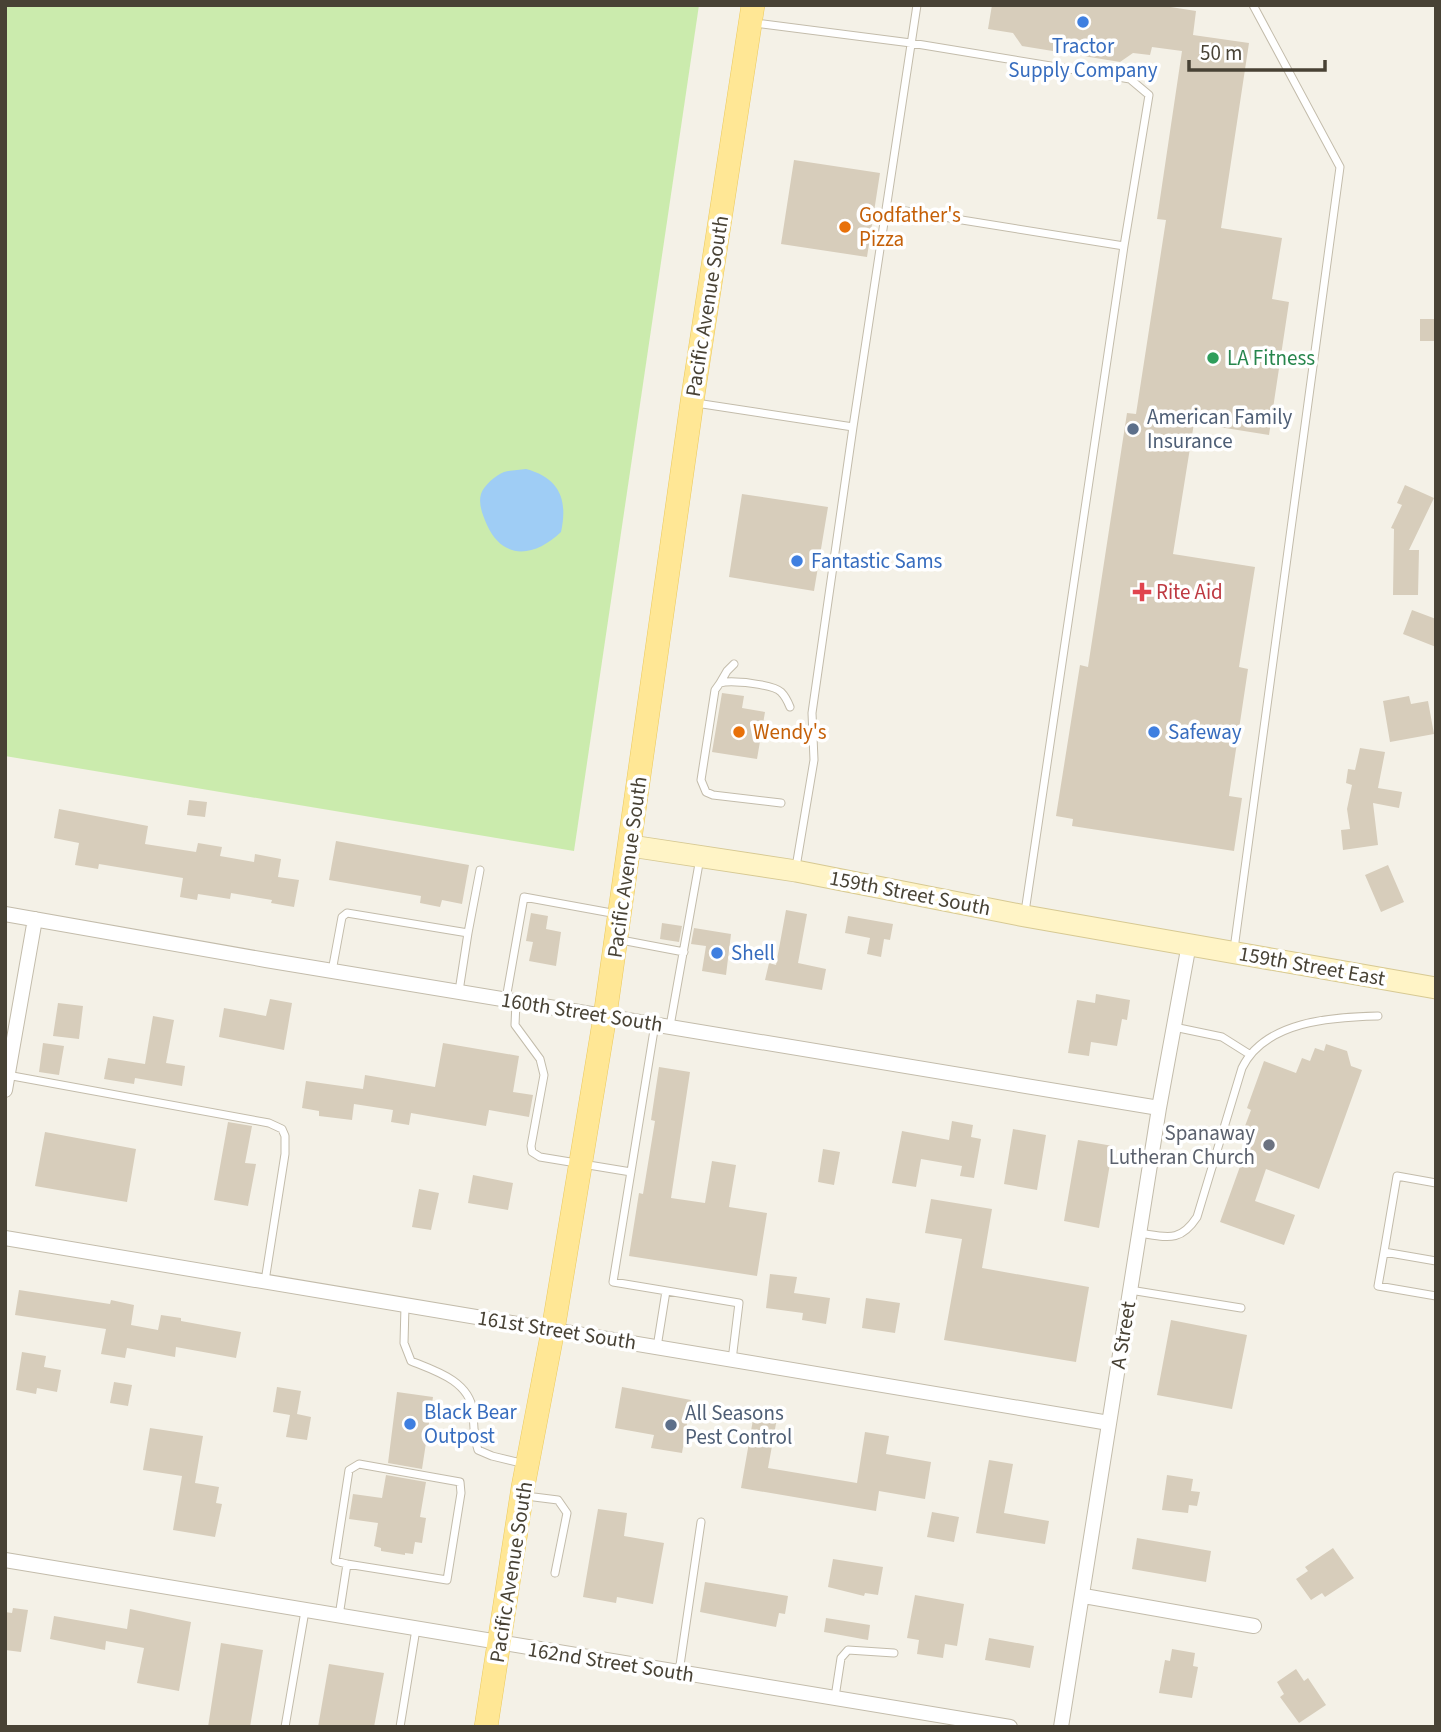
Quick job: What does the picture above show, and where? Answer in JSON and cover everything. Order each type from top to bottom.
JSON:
[{"type":"main road","name":"Pacific Avenue South","points":[[486,1727],[527,1464],[553,1330],[621,915],[692,402],[752,14]]},
{"type":"street","name":"159th Street South","points":[[631,846],[796,871],[1024,916],[1189,944]]},
{"type":"street","name":"160th Street South","points":[[5,915],[1159,1108]]},
{"type":"street","points":[[5,1090],[35,919]]},
{"type":"street","name":"159th Street East","points":[[1189,944],[1436,988]]},
{"type":"street","name":"A Street","points":[[1061,1727],[1084,1596],[1159,1108],[1189,944]]},
{"type":"street","name":"161st Street South","points":[[5,1238],[1109,1423]]},
{"type":"street","name":"162nd Street South","points":[[5,1560],[1010,1727]]},
{"type":"street","points":[[1084,1596],[1254,1626]]},
{"type":"lane","points":[[796,871],[814,760],[813,713],[917,5]]},
{"type":"lane","points":[[1234,952],[1340,167],[1253,5]]},
{"type":"lane","points":[[752,14],[1130,79],[1149,95],[1124,246],[1039,833],[1024,916]]},
{"type":"lane","points":[[887,208],[1124,246]]},
{"type":"lane","points":[[692,402],[853,427]]},
{"type":"lane","points":[[734,664],[715,690],[702,788],[713,795],[781,803]]},
{"type":"lane","points":[[720,683],[729,681],[774,688],[782,692],[790,707]]},
{"type":"lane","points":[[701,857],[684,951],[663,1025],[631,1172],[613,1282],[739,1303],[732,1360]]},
{"type":"lane","points":[[459,992],[480,870]]},
{"type":"lane","points":[[621,915],[524,897],[511,1000],[515,1025],[540,1059],[544,1076],[532,1153],[540,1157],[631,1172]]},
{"type":"lane","points":[[332,971],[342,917],[347,913],[468,933]]},
{"type":"lane","points":[[617,939],[684,951]]},
{"type":"lane","points":[[1139,1233],[1170,1237],[1179,1235],[1189,1229],[1197,1217],[1242,1068],[1249,1054],[1263,1041],[1286,1030],[1336,1019],[1378,1016]]},
{"type":"lane","points":[[1174,1027],[1222,1037],[1249,1054]]},
{"type":"lane","points":[[7,1074],[269,1123],[282,1129],[285,1136],[285,1154],[265,1282]]},
{"type":"lane","points":[[1436,1183],[1397,1176],[1378,1286],[1436,1296]]},
{"type":"lane","points":[[1384,1252],[1436,1261]]},
{"type":"lane","points":[[1130,1290],[1241,1308]]},
{"type":"lane","points":[[657,1347],[666,1291]]},
{"type":"lane","points":[[405,1305],[404,1343],[411,1361],[439,1372],[466,1390],[473,1409],[473,1434],[478,1450],[527,1464]]},
{"type":"lane","points":[[359,1464],[460,1482],[461,1493],[447,1580],[347,1564],[335,1561],[349,1471],[359,1464]]},
{"type":"lane","points":[[522,1495],[558,1500],[567,1513],[555,1573]]},
{"type":"lane","points":[[678,1673],[701,1522]]},
{"type":"lane","points":[[339,1616],[347,1564]]},
{"type":"lane","points":[[285,1727],[305,1611]]},
{"type":"lane","points":[[400,1727],[416,1629]]},
{"type":"lane","points":[[835,1698],[841,1658],[848,1650],[894,1653]]},
{"type":"green space","points":[[5,5],[699,5],[574,851],[5,756]]},
{"type":"water","points":[[526,469],[547,478],[559,492],[563,510],[561,532],[531,550],[511,550],[494,537],[483,514],[480,498],[485,487],[497,475]]},
{"type":"building","points":[[992,5],[1158,5],[1196,11],[1193,35],[1249,43],[1221,228],[1282,238],[1272,299],[1289,302],[1269,435],[1194,423],[1173,554],[1255,567],[1239,667],[1248,669],[1229,796],[1242,798],[1234,851],[1072,826],[1073,819],[1056,816],[1080,665],[1088,667],[1127,413],[1136,414],[1166,220],[1157,219],[1182,51],[1152,47],[1150,55],[1133,53],[1120,62],[1022,46],[1013,33],[988,29]]},
{"type":"building","points":[[794,160],[880,173],[867,257],[781,244]]},
{"type":"building","points":[[1420,319],[1436,319],[1436,341],[1420,341]]},
{"type":"building","points":[[1405,485],[1434,498],[1409,550],[1419,550],[1418,595],[1393,595],[1394,529],[1391,528],[1402,505],[1397,503]]},
{"type":"building","points":[[742,494],[828,507],[814,591],[729,577]]},
{"type":"building","points":[[1412,610],[1436,619],[1436,647],[1403,634]]},
{"type":"building","name":"Wendy's","points":[[722,693],[744,696],[742,708],[765,712],[757,759],[712,752]]},
{"type":"building","points":[[1409,696],[1411,704],[1428,701],[1434,734],[1390,742],[1383,701]]},
{"type":"building","points":[[1360,748],[1385,752],[1378,788],[1402,792],[1399,808],[1373,803],[1378,845],[1343,850],[1341,830],[1350,829],[1347,809],[1352,785],[1346,783],[1348,769],[1355,770]]},
{"type":"building","points":[[189,800],[207,802],[205,817],[187,815]]},
{"type":"building","points":[[59,809],[148,826],[145,844],[196,852],[198,843],[222,847],[220,856],[254,862],[255,854],[281,859],[278,877],[299,880],[294,907],[231,893],[230,899],[198,894],[197,900],[180,897],[183,878],[99,864],[98,869],[75,865],[79,843],[54,838]]},
{"type":"building","points":[[336,841],[469,865],[462,904],[442,900],[440,907],[420,903],[421,896],[329,880]]},
{"type":"building","points":[[1388,865],[1404,902],[1381,912],[1365,875]]},
{"type":"building","points":[[786,910],[807,914],[798,963],[826,969],[822,990],[765,980],[769,963],[776,965]]},
{"type":"building","points":[[531,913],[548,916],[546,929],[561,932],[556,966],[529,961],[533,942],[526,941]]},
{"type":"building","points":[[848,916],[893,924],[890,940],[884,939],[881,957],[867,954],[870,938],[845,933]]},
{"type":"building","points":[[662,923],[682,926],[679,942],[660,939]]},
{"type":"building","name":"Shell","points":[[694,928],[731,934],[726,975],[702,971],[706,946],[691,944]]},
{"type":"building","points":[[1096,994],[1130,1000],[1127,1020],[1122,1019],[1117,1046],[1091,1042],[1089,1056],[1068,1053],[1077,1000],[1095,1003]]},
{"type":"building","points":[[270,999],[292,1003],[284,1050],[219,1037],[224,1008],[266,1016]]},
{"type":"building","points":[[58,1003],[83,1006],[79,1039],[53,1036]]},
{"type":"building","points":[[153,1016],[174,1020],[166,1063],[185,1066],[182,1086],[135,1078],[134,1084],[104,1079],[108,1058],[145,1064]]},
{"type":"building","points":[[43,1043],[64,1046],[59,1075],[39,1072]]},
{"type":"building","points":[[443,1043],[519,1056],[513,1092],[533,1095],[529,1117],[489,1110],[486,1126],[411,1113],[409,1125],[391,1122],[393,1110],[354,1104],[352,1120],[319,1116],[319,1111],[302,1108],[306,1081],[363,1089],[365,1075],[435,1087]]},
{"type":"building","name":"Spanaway Lutheran Church","points":[[1326,1044],[1347,1051],[1351,1066],[1362,1070],[1319,1189],[1266,1169],[1255,1201],[1295,1215],[1284,1245],[1220,1222],[1251,1136],[1242,1134],[1251,1110],[1247,1108],[1264,1061],[1296,1073],[1302,1058],[1310,1061],[1315,1048],[1324,1051]]},
{"type":"building","points":[[659,1067],[690,1072],[671,1198],[705,1203],[712,1161],[736,1165],[729,1207],[767,1213],[757,1276],[629,1256],[655,1121],[651,1120]]},
{"type":"building","points":[[952,1121],[973,1125],[971,1137],[981,1139],[974,1178],[960,1176],[962,1166],[921,1159],[916,1187],[892,1183],[902,1131],[949,1140]]},
{"type":"building","points":[[228,1122],[252,1126],[245,1163],[256,1164],[248,1206],[214,1200]]},
{"type":"building","points":[[1013,1129],[1046,1135],[1037,1190],[1004,1184]]},
{"type":"building","points":[[45,1132],[136,1149],[127,1202],[35,1186]]},
{"type":"building","points":[[1078,1140],[1113,1146],[1099,1228],[1064,1221]]},
{"type":"building","points":[[823,1149],[840,1152],[834,1185],[818,1182]]},
{"type":"building","points":[[473,1175],[513,1183],[508,1210],[468,1203]]},
{"type":"building","points":[[419,1189],[439,1193],[431,1230],[412,1227]]},
{"type":"building","points":[[931,1199],[992,1209],[982,1268],[1089,1287],[1076,1362],[944,1340],[962,1239],[925,1233]]},
{"type":"building","points":[[770,1274],[797,1277],[794,1293],[830,1298],[826,1324],[802,1320],[803,1313],[766,1308]]},
{"type":"building","points":[[19,1290],[110,1304],[111,1300],[134,1305],[131,1325],[158,1330],[161,1315],[241,1332],[236,1358],[176,1347],[175,1357],[127,1348],[125,1358],[101,1354],[106,1329],[15,1315]]},
{"type":"building","points":[[866,1298],[900,1303],[895,1333],[862,1328]]},
{"type":"building","points":[[1171,1320],[1247,1335],[1232,1409],[1157,1395]]},
{"type":"building","points":[[22,1352],[46,1356],[44,1367],[61,1370],[57,1392],[37,1388],[36,1394],[16,1390]]},
{"type":"building","points":[[114,1382],[132,1385],[128,1406],[110,1403]]},
{"type":"building","points":[[277,1387],[301,1391],[297,1414],[311,1417],[307,1440],[286,1437],[290,1415],[273,1412]]},
{"type":"building","points":[[622,1387],[691,1400],[682,1453],[651,1448],[654,1435],[615,1428]]},
{"type":"building","name":"Black Bear Outpost","points":[[397,1392],[433,1397],[422,1469],[388,1463]]},
{"type":"building","points":[[754,1414],[777,1418],[768,1468],[857,1483],[865,1432],[889,1436],[886,1454],[931,1462],[925,1499],[879,1491],[876,1511],[741,1488]]},
{"type":"building","points":[[150,1428],[203,1436],[195,1483],[219,1487],[216,1503],[222,1504],[215,1537],[173,1530],[182,1476],[143,1470]]},
{"type":"building","points":[[989,1460],[1013,1464],[1004,1513],[1049,1521],[1045,1544],[976,1533]]},
{"type":"building","points":[[386,1475],[426,1482],[420,1517],[426,1518],[422,1543],[415,1542],[413,1554],[381,1551],[381,1548],[374,1546],[378,1523],[349,1519],[353,1494],[382,1498]]},
{"type":"building","points":[[1167,1475],[1193,1479],[1191,1491],[1200,1492],[1197,1506],[1189,1505],[1188,1513],[1162,1510]]},
{"type":"building","points":[[598,1509],[627,1513],[624,1536],[664,1543],[653,1604],[617,1597],[616,1603],[583,1597]]},
{"type":"building","points":[[932,1512],[959,1517],[954,1542],[927,1537]]},
{"type":"building","points":[[1137,1538],[1211,1551],[1206,1582],[1132,1569]]},
{"type":"building","points":[[1333,1548],[1354,1578],[1325,1597],[1322,1593],[1311,1600],[1296,1579],[1308,1571],[1305,1567]]},
{"type":"building","points":[[833,1559],[883,1567],[878,1595],[865,1593],[864,1596],[828,1587]]},
{"type":"building","points":[[705,1582],[788,1596],[785,1614],[779,1613],[776,1627],[700,1612]]},
{"type":"building","points":[[915,1595],[964,1604],[957,1646],[945,1644],[943,1658],[917,1654],[919,1640],[907,1638]]},
{"type":"building","points":[[13,1608],[28,1610],[21,1652],[5,1650],[5,1612],[12,1613]]},
{"type":"building","points":[[130,1609],[191,1622],[179,1691],[137,1683],[144,1648],[106,1641],[105,1650],[50,1639],[54,1616],[127,1629]]},
{"type":"building","points":[[826,1618],[870,1625],[868,1640],[824,1632]]},
{"type":"building","points":[[989,1638],[1034,1646],[1030,1668],[985,1660]]},
{"type":"building","points":[[221,1643],[263,1650],[250,1727],[208,1727]]},
{"type":"building","points":[[1172,1649],[1195,1653],[1193,1666],[1198,1667],[1192,1698],[1159,1693],[1165,1660],[1170,1661]]},
{"type":"building","points":[[329,1664],[384,1673],[374,1727],[318,1727]]},
{"type":"building","points":[[1296,1669],[1304,1681],[1308,1678],[1326,1705],[1299,1723],[1280,1697],[1284,1694],[1277,1682]]},
{"type":"place","name":"Tractor Supply Company","points":[[1083,22]]},
{"type":"place","name":"Godfather's Pizza","points":[[845,227]]},
{"type":"place","name":"LA Fitness","points":[[1213,358]]},
{"type":"place","name":"American Family Insurance","points":[[1133,429]]},
{"type":"place","name":"Fantastic Sams","points":[[797,561]]},
{"type":"place","name":"Rite Aid","points":[[1142,592]]},
{"type":"place","name":"Wendy's","points":[[739,732]]},
{"type":"place","name":"Safeway","points":[[1154,732]]},
{"type":"place","name":"Shell","points":[[717,953]]},
{"type":"place","name":"Spanaway Lutheran Church","points":[[1269,1145]]},
{"type":"place","name":"Black Bear Outpost","points":[[410,1424]]},
{"type":"place","name":"All Seasons Pest Control","points":[[671,1425]]}]
